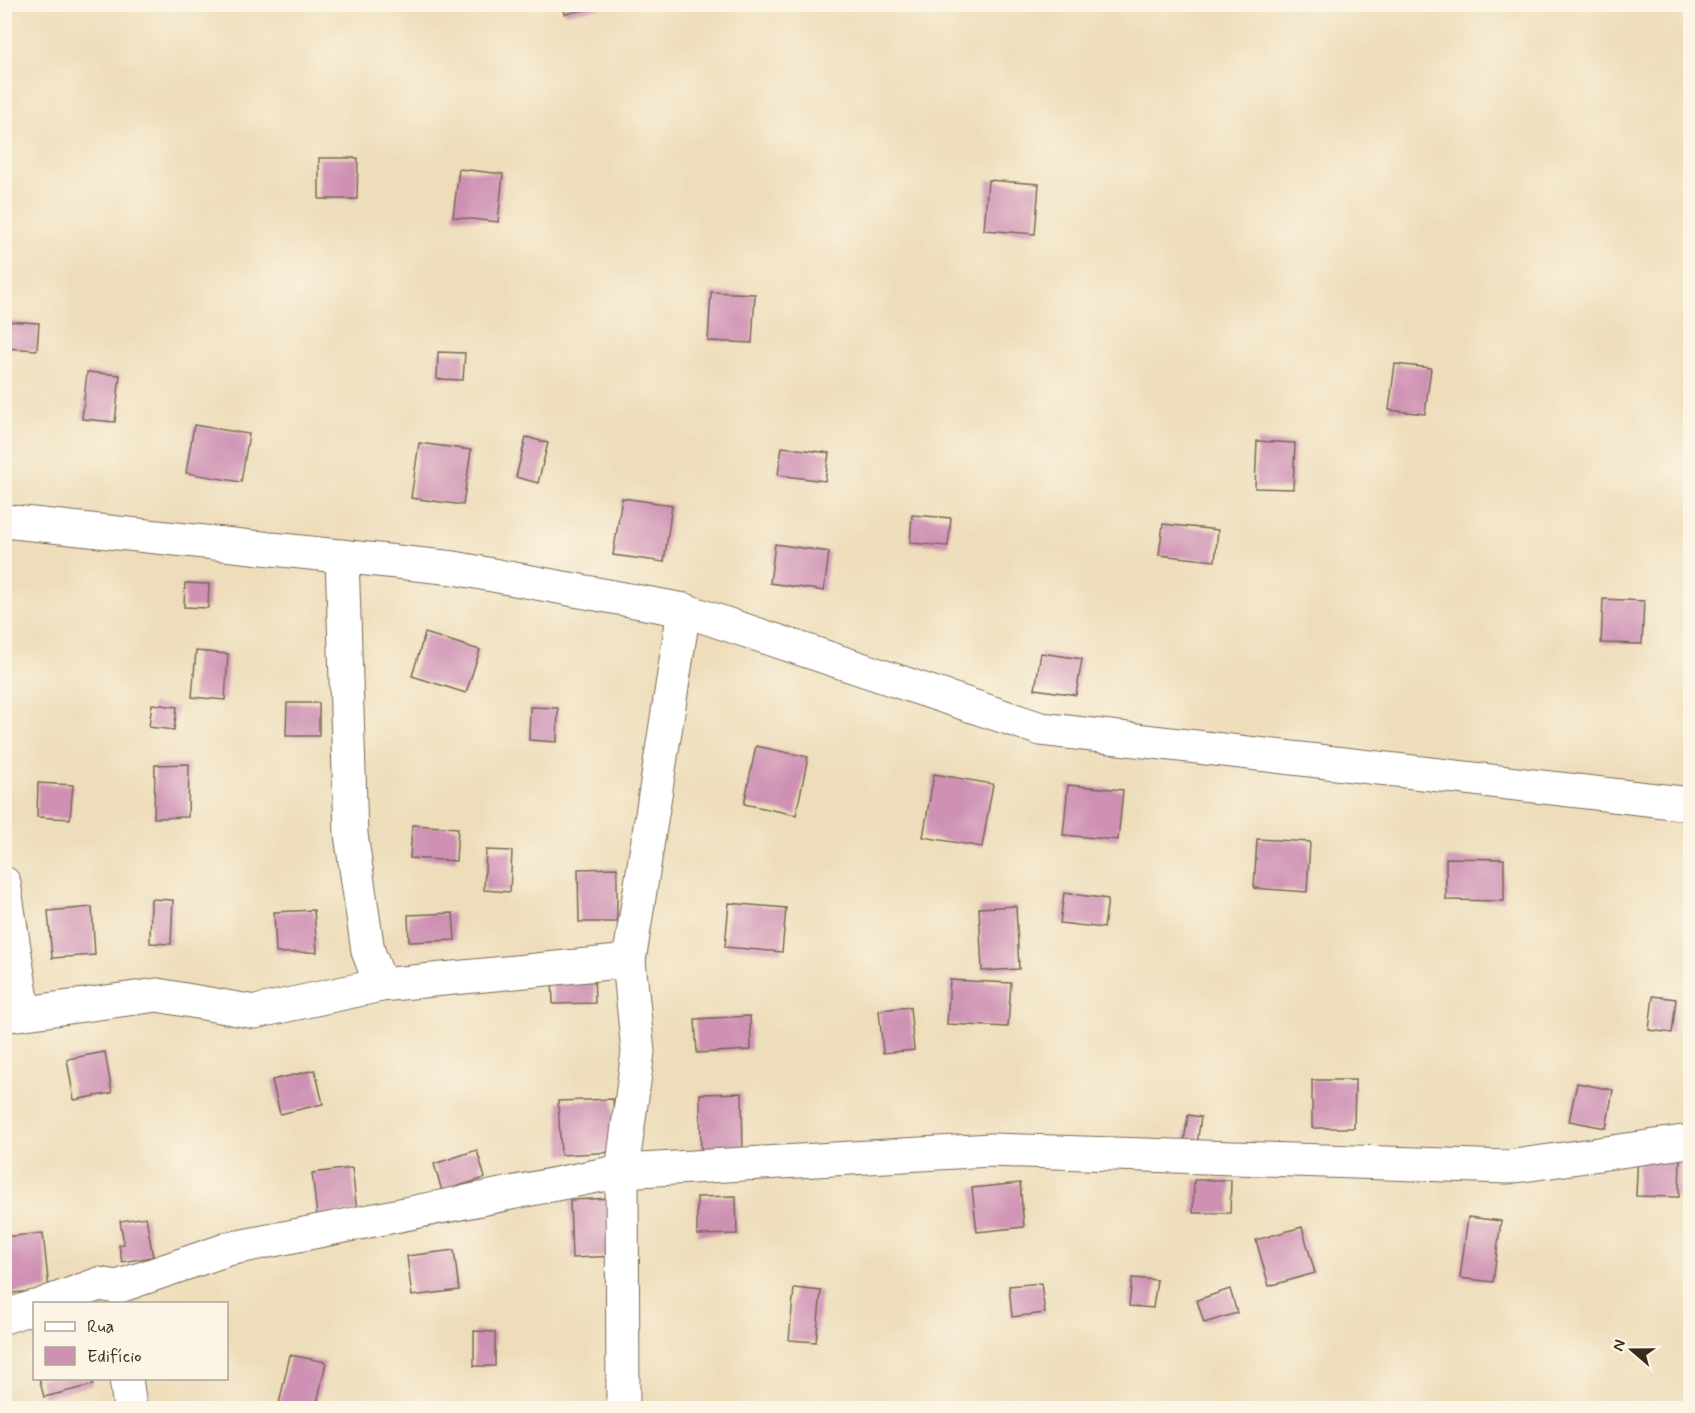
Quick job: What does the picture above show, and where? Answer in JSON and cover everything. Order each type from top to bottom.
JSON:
[{"type":"street","points":[[4,521],[454,568],[684,610],[1041,729],[1690,804]]},
{"type":"street","points":[[342,556],[351,834],[368,951],[381,984]]},
{"type":"street","points":[[622,1408],[622,1171],[638,1052],[629,961],[684,610]]},
{"type":"street","points":[[4,883],[14,1015],[157,995],[255,1012],[381,984],[629,961]]},
{"type":"street","points":[[50,1302],[99,1284],[117,1295],[228,1249],[622,1171],[991,1150],[1508,1167],[1690,1142]]},
{"type":"street","points":[[4,1317],[33,1307]]},
{"type":"street","points":[[126,1380],[130,1408]]},
{"type":"building","points":[[563,5],[607,5],[607,6],[565,14]]},
{"type":"building","points":[[319,158],[358,158],[357,199],[319,199]]},
{"type":"building","points":[[459,169],[503,174],[498,222],[453,217]]},
{"type":"building","points":[[988,180],[1039,184],[1035,234],[984,230]]},
{"type":"building","points":[[711,292],[755,294],[752,343],[708,341]]},
{"type":"building","points":[[4,321],[39,323],[37,350],[4,348]]},
{"type":"building","points":[[438,352],[465,353],[463,380],[437,379]]},
{"type":"building","points":[[1395,364],[1431,368],[1425,414],[1389,410]]},
{"type":"building","points":[[87,372],[120,375],[115,422],[82,419]]},
{"type":"building","points":[[194,425],[249,434],[241,482],[186,473]]},
{"type":"building","points":[[526,437],[548,443],[538,483],[516,477]]},
{"type":"building","points":[[1257,441],[1295,443],[1293,489],[1255,488]]},
{"type":"building","points":[[419,443],[471,450],[463,505],[411,498]]},
{"type":"building","points":[[782,447],[829,453],[825,481],[778,475]]},
{"type":"building","points":[[622,498],[672,505],[664,562],[613,555]]},
{"type":"building","points":[[912,515],[951,518],[948,546],[910,543]]},
{"type":"building","points":[[1163,524],[1218,530],[1215,561],[1159,555]]},
{"type":"building","points":[[775,544],[829,552],[824,591],[770,583]]},
{"type":"building","points":[[185,583],[209,584],[208,608],[184,607]]},
{"type":"building","points":[[1603,599],[1644,601],[1642,644],[1601,643]]},
{"type":"building","points":[[425,633],[480,650],[466,693],[412,676]]},
{"type":"building","points":[[196,651],[228,654],[225,700],[192,697]]},
{"type":"building","points":[[1041,653],[1082,659],[1076,695],[1035,689]]},
{"type":"building","points":[[287,703],[319,703],[319,736],[286,736]]},
{"type":"building","points":[[152,704],[177,707],[174,730],[149,727]]},
{"type":"building","points":[[530,707],[558,708],[557,742],[529,740]]},
{"type":"building","points":[[756,746],[808,757],[796,815],[744,804]]},
{"type":"building","points":[[189,764],[188,817],[154,818],[155,765]]},
{"type":"building","points":[[934,774],[993,784],[982,847],[923,837]]},
{"type":"building","points":[[38,783],[73,785],[70,819],[37,817]]},
{"type":"building","points":[[1068,785],[1123,790],[1118,840],[1063,835]]},
{"type":"building","points":[[412,825],[458,828],[456,861],[410,858]]},
{"type":"building","points":[[1257,839],[1310,842],[1307,892],[1254,888]]},
{"type":"building","points":[[486,850],[512,851],[510,892],[484,890]]},
{"type":"building","points":[[1446,858],[1504,859],[1504,901],[1446,900]]},
{"type":"building","points":[[617,868],[617,922],[579,922],[578,869]]},
{"type":"building","points":[[1064,893],[1108,899],[1104,928],[1060,923]]},
{"type":"building","points":[[151,899],[173,900],[171,944],[150,943]]},
{"type":"building","points":[[729,903],[786,908],[782,952],[725,947]]},
{"type":"building","points":[[1016,906],[1019,969],[982,971],[979,908]]},
{"type":"building","points":[[92,907],[95,955],[52,958],[48,911]]},
{"type":"building","points":[[314,910],[317,952],[276,953],[274,912]]},
{"type":"building","points":[[453,913],[455,940],[409,942],[408,915]]},
{"type":"building","points":[[594,972],[595,1003],[553,1004],[552,973]]},
{"type":"building","points":[[950,980],[1011,983],[1008,1027],[947,1024]]},
{"type":"building","points":[[1653,996],[1676,999],[1672,1033],[1649,1030]]},
{"type":"building","points":[[910,1007],[914,1050],[883,1053],[879,1010]]},
{"type":"building","points":[[750,1016],[751,1050],[697,1053],[695,1019]]},
{"type":"building","points":[[105,1052],[112,1093],[74,1100],[67,1059]]},
{"type":"building","points":[[4,1070],[6,1070],[7,1097],[4,1097]]},
{"type":"building","points":[[315,1070],[323,1104],[280,1114],[272,1080]]},
{"type":"building","points":[[1312,1080],[1355,1080],[1354,1128],[1312,1128]]},
{"type":"building","points":[[1577,1083],[1613,1090],[1606,1128],[1569,1121]]},
{"type":"building","points":[[742,1093],[743,1158],[701,1159],[700,1094]]},
{"type":"building","points":[[613,1099],[616,1152],[561,1155],[558,1101]]},
{"type":"building","points":[[1188,1115],[1201,1117],[1197,1144],[1184,1141]]},
{"type":"building","points":[[477,1150],[485,1178],[442,1191],[434,1164]]},
{"type":"building","points":[[1638,1152],[1680,1154],[1679,1197],[1636,1196]]},
{"type":"building","points":[[352,1168],[357,1211],[317,1216],[312,1173]]},
{"type":"building","points":[[1194,1180],[1231,1180],[1230,1213],[1193,1213]]},
{"type":"building","points":[[1020,1183],[1024,1227],[977,1232],[972,1188]]},
{"type":"building","points":[[736,1196],[737,1234],[697,1235],[697,1197]]},
{"type":"building","points":[[614,1198],[617,1256],[572,1258],[570,1200]]},
{"type":"building","points":[[146,1217],[153,1257],[122,1262],[119,1245],[124,1244],[120,1221]]},
{"type":"building","points":[[1468,1217],[1501,1221],[1493,1282],[1460,1278]]},
{"type":"building","points":[[1302,1227],[1315,1273],[1269,1286],[1256,1240]]},
{"type":"building","points":[[43,1233],[49,1289],[5,1294],[4,1237]]},
{"type":"building","points":[[454,1250],[459,1290],[412,1296],[407,1256]]},
{"type":"building","points":[[1132,1278],[1157,1280],[1153,1308],[1129,1306]]},
{"type":"building","points":[[1041,1283],[1045,1313],[1012,1317],[1009,1286]]},
{"type":"building","points":[[794,1288],[821,1291],[816,1342],[789,1340]]},
{"type":"building","points":[[1230,1289],[1237,1313],[1204,1323],[1197,1300]]},
{"type":"building","points":[[474,1331],[495,1332],[495,1366],[474,1366]]},
{"type":"building","points":[[290,1355],[326,1362],[316,1408],[278,1408]]},
{"type":"building","points":[[40,1380],[92,1380],[93,1385],[44,1397]]}]
